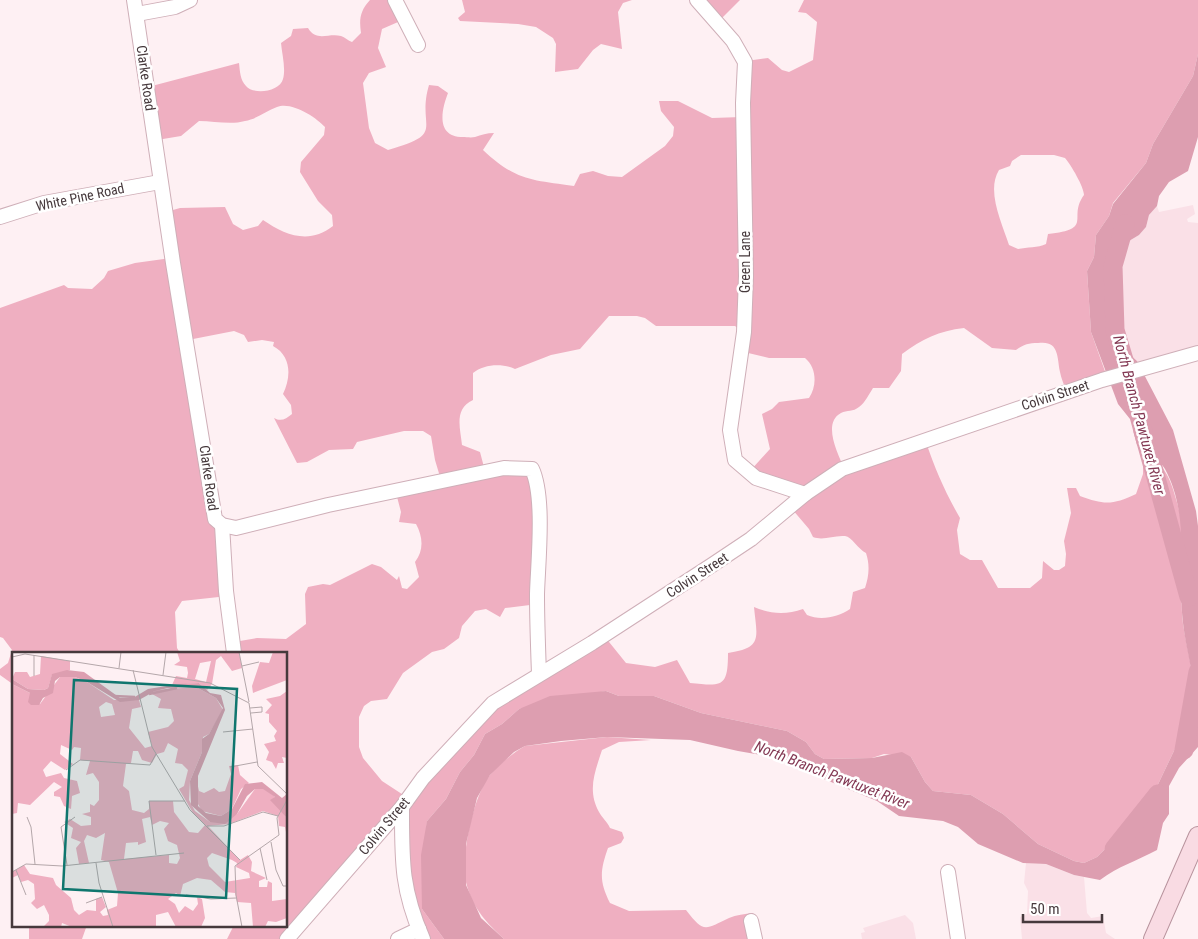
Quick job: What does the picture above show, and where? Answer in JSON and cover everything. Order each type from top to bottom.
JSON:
[{"type":"main road","points":[[1153,939],[1198,836]]},
{"type":"street","name":"Clarke Road","points":[[134,0],[160,182],[206,451],[210,499],[215,519],[222,525],[236,528],[328,505],[504,468],[532,469],[537,480],[539,525],[537,640],[539,674]]},
{"type":"street","points":[[137,14],[175,7],[190,0]]},
{"type":"street","points":[[395,0],[418,45]]},
{"type":"street","name":"Green Lane","points":[[698,0],[733,41],[745,62],[743,103],[746,276],[744,332],[730,430],[735,460],[756,478],[805,494]]},
{"type":"street","name":"White Pine Road","points":[[0,217],[44,203],[160,182]]},
{"type":"street","name":"Colvin Street","points":[[288,939],[402,807],[423,778],[493,703],[592,643],[751,539],[805,494],[842,469],[1102,380],[1198,353]]},
{"type":"street","points":[[222,525],[226,591],[234,652]]},
{"type":"street","points":[[398,939],[421,934],[409,906],[403,879],[402,807]]},
{"type":"street","points":[[948,872],[958,939]]},
{"type":"street","points":[[751,921],[755,939]]},
{"type":"shaded area","points":[[370,0],[396,0],[405,19],[382,29],[378,48],[386,67],[369,73],[363,83],[369,128],[375,143],[388,150],[418,139],[424,134],[429,85],[438,86],[448,93],[444,107],[443,122],[448,133],[454,136],[475,137],[494,133],[483,150],[505,168],[535,180],[574,186],[580,174],[593,171],[608,176],[622,177],[665,146],[673,136],[674,127],[661,111],[659,101],[678,101],[712,118],[742,117],[746,61],[768,58],[782,70],[789,72],[813,60],[817,22],[806,13],[798,12],[804,0],[1198,0],[1198,54],[1193,76],[1153,144],[1146,163],[1113,203],[1109,216],[1096,235],[1094,257],[1087,271],[1091,332],[1107,377],[1066,391],[1060,374],[1056,350],[1050,344],[1029,344],[1016,350],[992,348],[964,328],[955,329],[931,336],[902,354],[901,371],[889,388],[873,388],[859,407],[841,413],[835,418],[832,431],[835,447],[844,468],[926,442],[941,481],[960,518],[957,530],[960,554],[970,560],[982,560],[998,588],[1030,588],[1042,578],[1043,561],[1054,570],[1059,570],[1065,566],[1064,541],[1071,513],[1067,488],[1076,488],[1080,496],[1088,499],[1115,502],[1136,494],[1143,474],[1143,451],[1161,465],[1171,484],[1180,514],[1183,545],[1183,624],[1193,683],[1194,707],[1189,723],[1141,820],[1111,843],[1097,857],[1084,863],[1074,861],[1038,844],[1003,814],[971,795],[933,791],[925,782],[911,757],[884,754],[872,758],[824,759],[815,754],[806,742],[787,731],[701,713],[654,696],[619,696],[606,691],[519,709],[502,724],[485,734],[474,755],[460,772],[446,799],[427,821],[422,909],[444,939],[423,939],[410,904],[403,814],[289,939],[227,939],[234,926],[288,926],[288,652],[234,652],[234,642],[257,638],[286,639],[306,624],[305,594],[308,587],[323,584],[330,585],[372,564],[381,567],[397,580],[399,576],[402,588],[407,589],[419,577],[415,562],[420,553],[422,543],[420,534],[416,524],[399,522],[401,512],[396,493],[441,480],[431,436],[423,431],[404,431],[357,442],[353,449],[329,450],[307,462],[297,463],[274,418],[279,420],[292,414],[291,405],[283,394],[288,374],[287,361],[284,355],[273,346],[274,342],[262,340],[248,342],[244,335],[234,331],[188,340],[228,596],[182,601],[175,612],[177,648],[179,652],[12,652],[12,684],[0,675],[0,669],[8,663],[12,650],[3,638],[0,637],[0,308],[64,285],[68,288],[92,289],[104,278],[108,271],[135,263],[171,258],[166,212],[180,208],[225,207],[233,224],[243,230],[258,226],[263,220],[288,234],[297,236],[315,235],[333,226],[332,215],[318,201],[300,172],[301,162],[324,135],[325,127],[316,119],[296,108],[283,106],[277,107],[254,119],[240,122],[199,121],[181,136],[157,140],[148,87],[239,63],[243,81],[249,89],[266,91],[272,89],[277,87],[283,79],[284,66],[281,43],[291,36],[293,29],[308,28],[315,35],[336,35],[352,42],[361,33],[360,23],[364,8]],"holes":[[[1021,155],[1054,155],[1065,158],[1082,187],[1084,195],[1078,210],[1076,226],[1062,232],[1048,234],[1046,244],[1018,249],[1009,245],[999,217],[996,207],[995,178],[999,170],[1010,166],[1012,161]],[[609,316],[637,316],[645,318],[656,326],[735,326],[744,333],[744,352],[769,358],[805,358],[809,362],[814,372],[812,393],[809,398],[779,402],[772,409],[762,414],[770,449],[750,471],[801,498],[792,509],[809,529],[813,537],[845,536],[866,553],[869,570],[865,588],[853,592],[850,609],[829,617],[812,617],[807,615],[803,609],[778,613],[754,607],[755,640],[747,648],[728,653],[727,673],[724,679],[716,684],[690,683],[677,660],[655,667],[626,663],[605,637],[477,720],[408,798],[382,781],[363,758],[359,747],[359,717],[364,706],[371,701],[387,699],[403,673],[432,652],[444,649],[459,638],[462,626],[475,611],[486,609],[500,617],[505,608],[538,604],[534,472],[485,471],[480,452],[462,445],[460,419],[463,408],[473,400],[473,373],[493,365],[515,369],[551,355],[580,349]]]},
{"type":"shaded area","points":[[462,0],[632,0],[623,3],[618,12],[622,49],[601,44],[593,50],[578,69],[555,72],[556,44],[553,38],[536,27],[518,24],[460,21],[458,18],[465,12]]},
{"type":"shaded area","points":[[696,0],[740,0],[718,22]]},
{"type":"shaded area","points":[[1193,205],[1195,214],[1187,219],[1188,222],[1198,223],[1198,355],[1140,367],[1137,361],[1117,343],[1111,270],[1113,257],[1119,247],[1139,235],[1146,227],[1149,215],[1157,206],[1159,212]]},
{"type":"shaded area","points":[[607,737],[651,740],[619,742],[602,750],[595,773],[593,796],[595,804],[610,828],[622,832],[624,838],[621,843],[608,848],[603,863],[602,882],[610,903],[629,911],[686,910],[697,923],[705,927],[735,916],[753,913],[759,939],[504,939],[482,916],[473,902],[467,886],[465,861],[466,845],[473,813],[478,798],[490,775],[506,759],[525,746]]},
{"type":"shaded area","points":[[1026,863],[1046,864],[1084,877],[1087,913],[1091,918],[1103,916],[1106,933],[1115,939],[1022,939],[1020,917],[1027,914],[1028,891],[1024,883]]},
{"type":"shaded area","points":[[905,915],[913,923],[916,939],[862,939],[861,933],[865,932],[863,928]]},
{"type":"shaded area","points":[[87,926],[82,939],[29,939],[29,927]]},
{"type":"water","points":[[1198,54],[1198,137],[1188,171],[1169,182],[1159,196],[1157,206],[1149,215],[1146,227],[1139,235],[1119,247],[1113,257],[1111,270],[1117,343],[1137,361],[1173,430],[1196,511],[1198,526],[1198,747],[1179,768],[1169,786],[1169,814],[1163,823],[1157,850],[1121,867],[1100,880],[1074,875],[1046,864],[1023,863],[978,844],[958,827],[943,821],[899,816],[877,801],[802,770],[785,759],[690,740],[607,737],[561,741],[525,746],[514,752],[490,775],[477,798],[466,844],[466,885],[481,918],[504,939],[444,939],[422,909],[421,855],[427,821],[446,799],[460,772],[474,755],[485,734],[502,724],[519,709],[550,696],[606,691],[619,696],[654,696],[701,713],[787,731],[806,742],[815,754],[824,759],[872,758],[902,752],[911,757],[925,782],[933,791],[971,795],[1003,814],[1038,844],[1074,861],[1084,863],[1097,857],[1111,843],[1141,820],[1189,723],[1194,707],[1193,683],[1183,623],[1181,525],[1173,487],[1165,469],[1137,445],[1130,419],[1118,404],[1091,332],[1087,271],[1094,257],[1096,235],[1109,216],[1113,204],[1146,163],[1153,144],[1193,76]]},
{"type":"waterway","name":"North Branch Pawtuxet River","points":[[1125,224],[1113,266],[1115,330],[1127,370]]},
{"type":"waterway","name":"North Branch Pawtuxet River","points":[[1143,431],[1189,597]]},
{"type":"waterway","name":"North Branch Pawtuxet River","points":[[1184,750],[1198,672]]},
{"type":"waterway","name":"North Branch Pawtuxet River","points":[[1114,849],[1158,794]]}]
